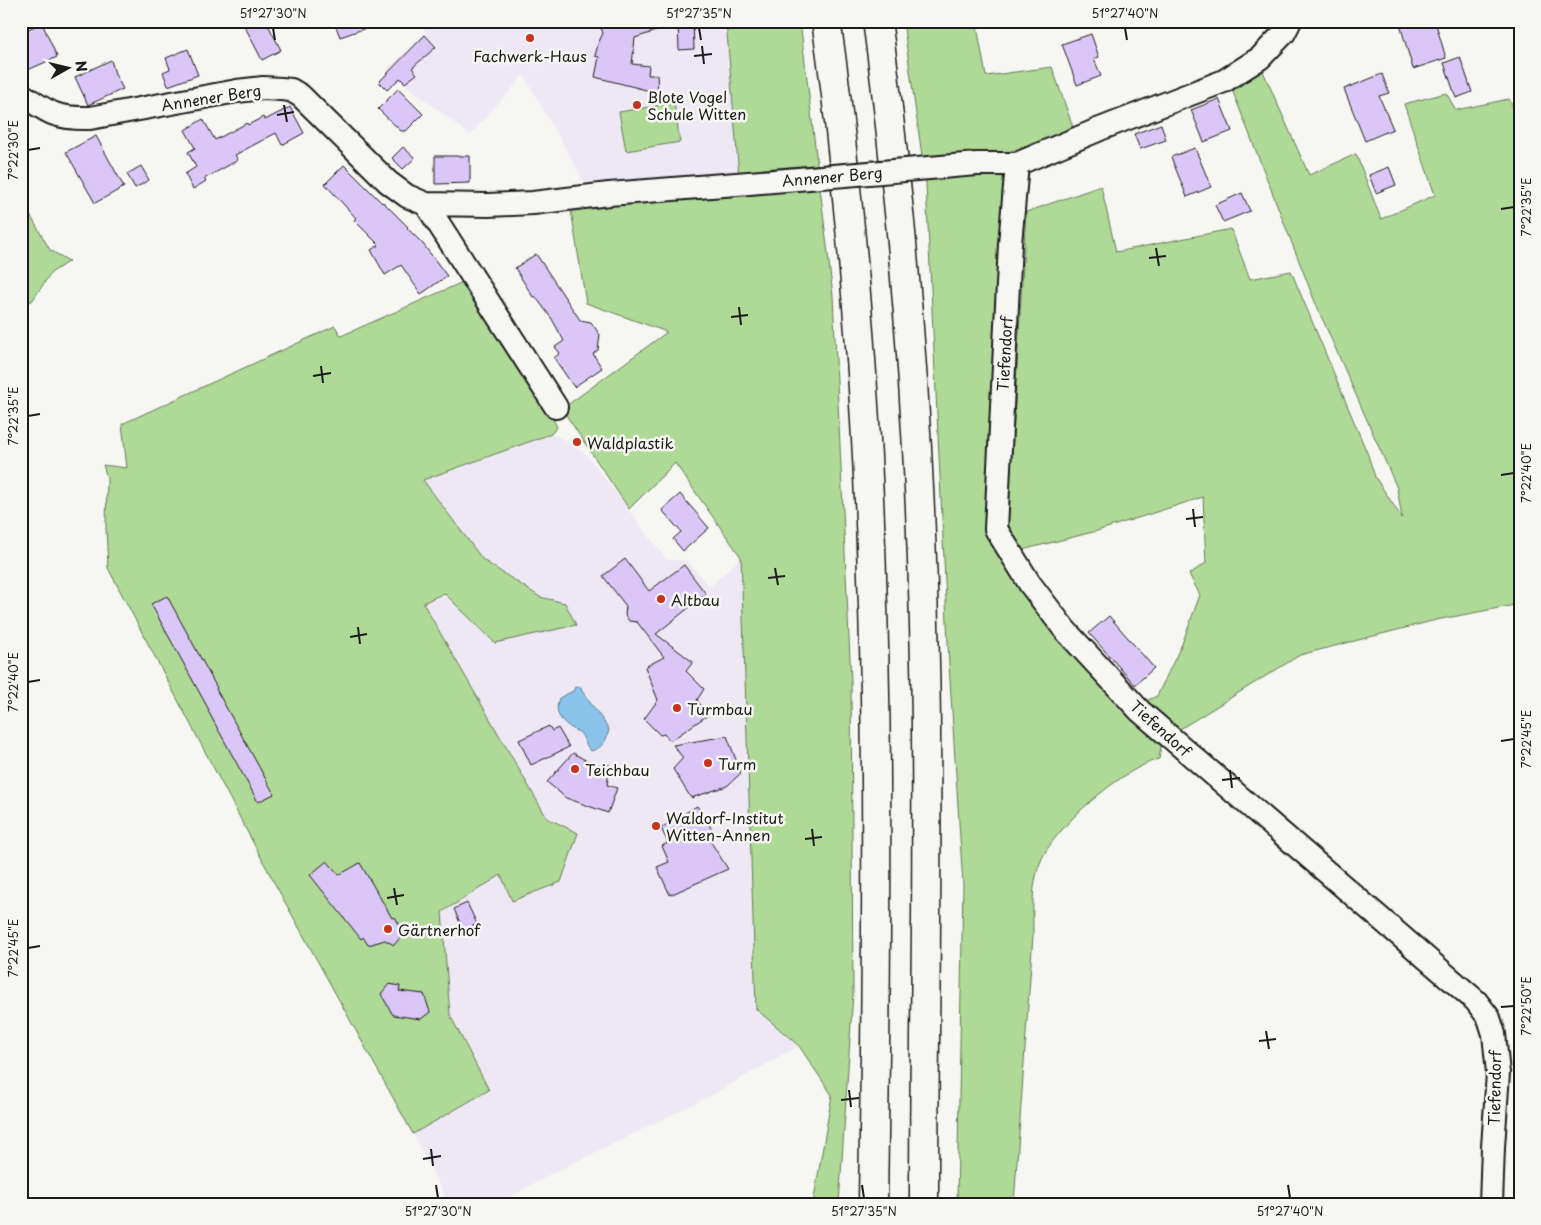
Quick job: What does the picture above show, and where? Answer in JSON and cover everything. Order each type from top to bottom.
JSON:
[{"type":"highway","points":[[826,21],[844,164],[858,310],[868,455],[875,666],[877,841],[873,1204]]},
{"type":"highway","points":[[877,21],[894,161],[907,296],[917,452],[925,661],[924,1204]]},
{"type":"street","name":"Annener Berg","points":[[21,94],[57,116],[90,118],[237,91],[263,88],[291,90],[301,96],[388,182],[407,196],[426,204],[488,205],[533,203],[609,194],[977,164],[1017,164],[1116,122],[1224,81],[1260,58],[1284,33],[1290,21]]},
{"type":"street","name":"Tiefendorf","points":[[1017,164],[1008,281],[996,529],[1030,584],[1065,630],[1140,710],[1476,1001],[1489,1018],[1494,1034],[1498,1073],[1491,1204]]},
{"type":"street","points":[[426,204],[556,407]]},
{"type":"shaded area","name":"Blote Vogel Schule Witten","points":[[416,21],[726,21],[739,176],[588,189],[524,75],[470,135],[387,70],[426,32]]},
{"type":"shaded area","name":"Waldorf-Institut Witten-Annen","points":[[551,434],[564,439],[587,455],[667,560],[686,560],[710,587],[741,557],[756,1009],[798,1046],[710,1096],[545,1177],[498,1204],[449,1204],[413,1134],[489,1090],[450,1015],[442,912],[501,874],[547,818],[423,603],[444,593],[495,643],[576,625],[565,603],[540,597],[483,560],[423,480]]},
{"type":"green space","points":[[726,21],[800,21],[833,296],[851,681],[853,993],[839,1204],[813,1204],[832,1095],[799,1046],[756,1009],[741,557],[675,463],[629,509],[562,409],[667,332],[586,303],[570,204],[739,176]]},
{"type":"green space","points":[[903,21],[976,21],[986,76],[1052,67],[1074,130],[1008,152],[994,538],[1126,710],[1157,696],[1182,644],[1200,595],[1189,574],[1206,563],[1203,497],[1097,531],[1014,552],[1008,522],[1026,212],[1101,186],[1116,252],[1231,229],[1250,279],[1291,271],[1368,455],[1375,477],[1402,518],[1397,488],[1315,302],[1233,92],[1238,82],[1262,69],[1309,175],[1356,154],[1381,219],[1435,195],[1404,104],[1446,93],[1456,110],[1509,99],[1520,121],[1520,604],[1436,620],[1300,655],[1162,740],[1159,759],[1127,774],[1109,787],[1091,801],[1059,833],[1047,849],[1040,863],[1034,889],[1033,935],[1014,1204],[957,1204],[963,885],[949,664],[926,184]]},
{"type":"green space","points":[[674,103],[680,142],[626,151],[619,112]]},
{"type":"green space","points":[[21,199],[50,250],[69,261],[51,273],[32,301],[21,305]]},
{"type":"green space","points":[[465,281],[549,410],[557,427],[551,434],[423,480],[483,560],[540,597],[565,603],[576,625],[495,643],[444,593],[423,603],[547,818],[578,833],[561,882],[512,901],[501,875],[442,912],[450,1015],[489,1090],[413,1134],[275,884],[108,568],[106,527],[107,478],[103,465],[127,468],[122,424],[335,326],[341,336]]},
{"type":"water","points":[[575,687],[581,687],[609,729],[604,743],[599,748],[591,751],[580,733],[562,720],[557,708],[559,698],[573,691]]},
{"type":"building","points":[[242,21],[266,21],[281,50],[262,60]]},
{"type":"building","points":[[334,21],[378,21],[378,24],[340,37]]},
{"type":"building","points":[[598,21],[677,21],[677,24],[635,38],[632,64],[649,66],[648,75],[657,75],[658,93],[595,77],[599,57],[595,56],[603,33]]},
{"type":"building","points":[[678,21],[693,21],[694,49],[679,50]]},
{"type":"building","points":[[1399,21],[1435,21],[1446,58],[1413,69]]},
{"type":"building","points":[[42,23],[57,57],[21,73],[21,32]]},
{"type":"building","points":[[1091,34],[1099,57],[1094,59],[1101,76],[1077,85],[1062,44]]},
{"type":"building","points":[[425,35],[436,47],[412,68],[417,74],[405,83],[400,78],[387,90],[379,82]]},
{"type":"building","points":[[188,49],[198,75],[168,86],[163,72],[170,69],[166,58]]},
{"type":"building","points":[[1460,57],[1472,92],[1456,98],[1444,63]]},
{"type":"building","points":[[111,60],[115,74],[123,89],[88,105],[75,77]]},
{"type":"building","points":[[1382,74],[1389,93],[1379,96],[1393,129],[1365,141],[1344,89]]},
{"type":"building","points":[[398,89],[423,114],[406,131],[401,131],[378,109]]},
{"type":"building","points":[[1219,99],[1232,131],[1204,142],[1191,110]]},
{"type":"building","points":[[290,107],[304,133],[282,145],[276,133],[235,155],[238,160],[204,179],[206,181],[193,189],[185,174],[196,167],[188,152],[195,148],[185,130],[203,119],[215,140],[247,123],[248,125],[263,117],[265,120]]},
{"type":"building","points":[[1161,124],[1166,140],[1140,149],[1134,134]]},
{"type":"building","points":[[96,136],[124,187],[95,203],[66,152]]},
{"type":"building","points":[[403,147],[415,158],[403,169],[392,158]]},
{"type":"building","points":[[1195,148],[1211,187],[1187,197],[1171,157]]},
{"type":"building","points":[[435,156],[470,156],[470,183],[435,184]]},
{"type":"building","points":[[344,165],[408,227],[447,276],[421,294],[401,265],[385,275],[371,250],[379,245],[354,220],[356,218],[325,184]]},
{"type":"building","points":[[141,166],[149,180],[135,188],[127,174]]},
{"type":"building","points":[[1389,167],[1396,185],[1376,193],[1369,175]]},
{"type":"building","points":[[1242,193],[1250,211],[1223,222],[1215,205]]},
{"type":"building","points":[[536,254],[580,320],[591,322],[600,335],[598,350],[593,354],[602,368],[574,387],[554,358],[560,353],[555,347],[564,341],[552,319],[535,296],[533,297],[515,268]]},
{"type":"building","points":[[680,494],[709,528],[683,551],[673,539],[681,532],[662,510]]},
{"type":"building","points":[[625,559],[649,591],[684,565],[706,594],[656,634],[693,662],[686,671],[704,689],[697,700],[708,715],[670,741],[664,734],[660,735],[644,719],[658,700],[645,667],[664,657],[637,622],[629,621],[625,615],[626,606],[603,576]]},
{"type":"building","points":[[167,596],[274,794],[258,802],[151,604]]},
{"type":"building","points":[[1109,616],[1154,668],[1135,685],[1089,633]]},
{"type":"building","points":[[549,726],[552,731],[558,728],[569,747],[531,765],[519,740]]},
{"type":"building","name":"Turm","points":[[727,736],[741,773],[727,786],[691,798],[673,769],[683,758],[673,745]]},
{"type":"building","points":[[573,753],[598,765],[610,765],[607,785],[617,788],[608,813],[566,798],[547,782]]},
{"type":"building","points":[[697,806],[713,831],[707,836],[728,869],[670,895],[657,867],[669,862],[662,846],[668,843],[661,828]]},
{"type":"building","points":[[327,861],[339,875],[360,863],[392,918],[395,917],[404,933],[394,945],[385,940],[368,945],[363,937],[361,939],[310,875]]},
{"type":"building","points":[[467,903],[477,924],[463,930],[454,909]]},
{"type":"building","points":[[389,984],[400,986],[399,991],[424,994],[430,1012],[421,1019],[393,1015],[381,994]]},
{"type":"place","name":"Fachwerk-Haus","points":[[530,38]]},
{"type":"place","name":"Blote Vogel Schule Witten","points":[[637,105]]},
{"type":"place","name":"Waldplastik","points":[[577,442]]},
{"type":"place","name":"Altbau","points":[[661,599]]},
{"type":"place","name":"Turmbau","points":[[677,708]]},
{"type":"place","name":"Turm","points":[[708,763]]},
{"type":"place","name":"Teichbau","points":[[575,769]]},
{"type":"place","name":"Waldorf-Institut Witten-Annen","points":[[656,826]]},
{"type":"place","name":"Gärtnerhof","points":[[388,929]]}]
